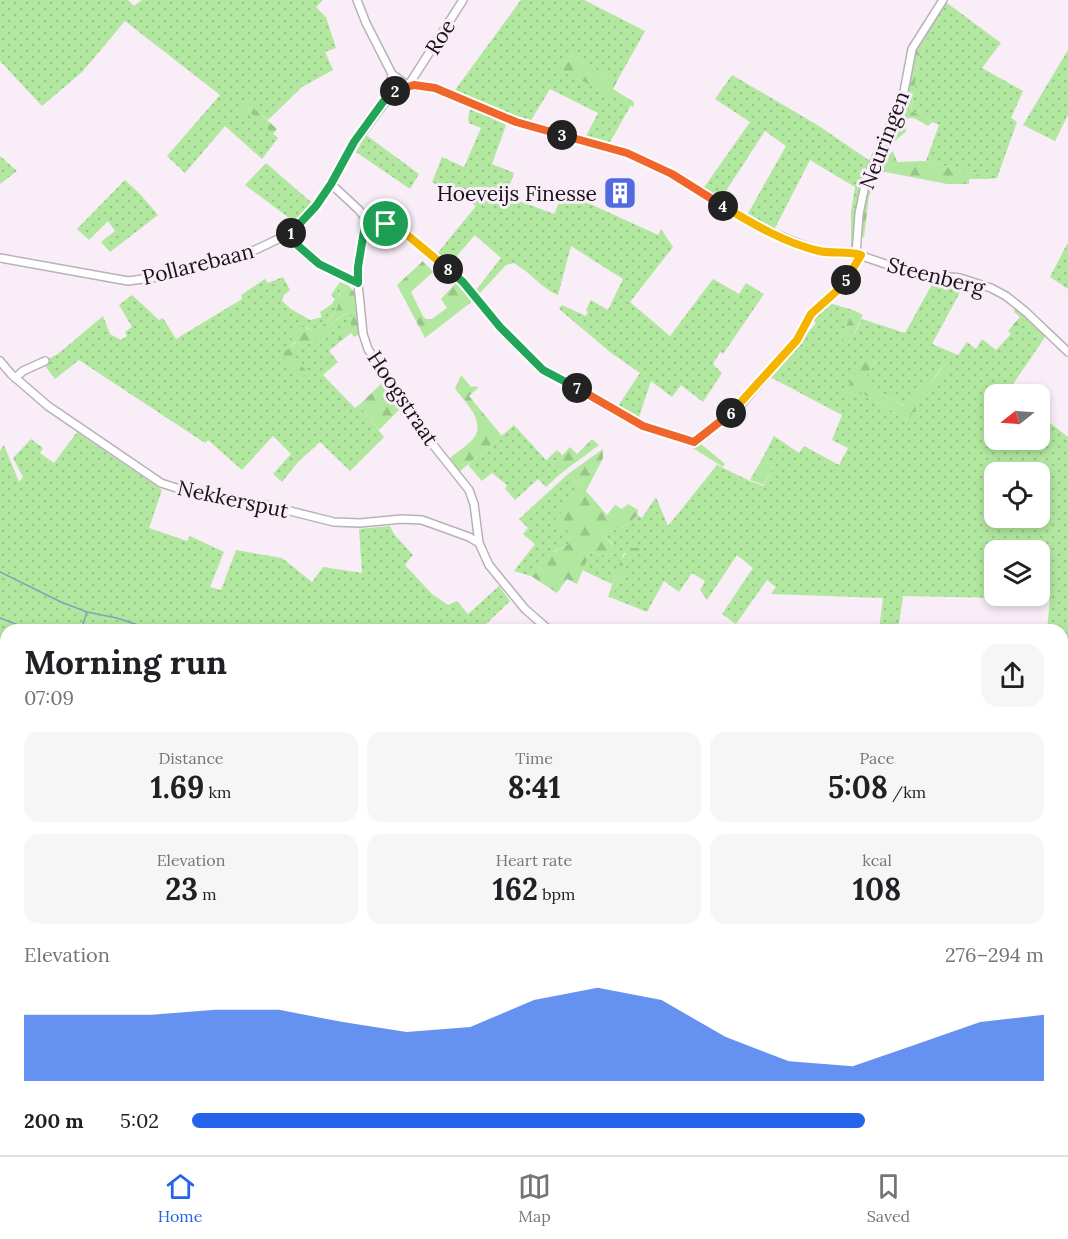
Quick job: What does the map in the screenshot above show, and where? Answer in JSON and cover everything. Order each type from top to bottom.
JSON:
[{"type":"street","points":[[357,0],[392,74],[408,86],[389,96],[354,142],[331,184],[299,226],[287,236],[319,264],[358,283]]},
{"type":"street","name":"Roe","points":[[408,86],[463,0]]},
{"type":"street","name":"Neuringen","points":[[859,255],[859,214],[866,180],[903,97],[912,49],[943,0]]},
{"type":"street","points":[[389,96],[392,74]]},
{"type":"street","name":"Steenberg","points":[[408,86],[435,88],[516,122],[626,153],[672,174],[740,216],[788,240],[819,251],[859,255],[912,273],[960,278],[991,288],[1023,309],[1068,352]]},
{"type":"street","points":[[331,184],[366,219],[397,229],[463,282],[500,327],[543,370],[643,426],[694,442],[739,407],[797,340],[811,314],[839,289],[859,255]]},
{"type":"street","name":"Hoogstraat","points":[[366,219],[358,267],[358,283],[363,334],[368,349],[418,426],[469,490],[474,504],[479,543],[489,565],[525,609],[542,624]]},
{"type":"street","name":"Pollarebaan","points":[[0,258],[128,281],[158,277],[204,265],[255,250],[287,236]]},
{"type":"street","name":"Nekkersput","points":[[0,361],[15,378],[48,406],[161,483],[192,493],[266,505],[334,522],[422,520],[469,537],[479,543]]},
{"type":"street","points":[[15,378],[23,371],[45,361]]},
{"type":"green space","points":[[0,0],[128,0],[134,6],[142,0],[323,0],[316,7],[326,17],[336,48],[325,52],[333,70],[302,87],[268,120],[247,103],[248,110],[278,138],[262,159],[225,126],[185,173],[167,156],[220,95],[125,21],[82,72],[42,106],[0,61]]},
{"type":"green space","points":[[521,0],[584,0],[645,31],[617,81],[570,54],[560,70],[631,105],[610,142],[586,136],[598,113],[550,89],[530,122],[455,90]]},
{"type":"green space","points":[[947,3],[1001,43],[982,68],[1023,91],[1011,118],[1017,122],[997,178],[988,179],[988,177],[926,161],[939,125],[911,112],[919,58],[940,18],[937,16]]},
{"type":"green space","points":[[937,16],[940,18],[919,58],[911,111],[932,122],[928,126],[914,118],[908,118],[905,124],[906,132],[879,161],[907,97],[915,52]]},
{"type":"green space","points":[[1068,50],[1068,115],[1055,141],[1023,125]]},
{"type":"green space","points":[[570,54],[617,81],[613,89],[634,102],[634,107],[560,70]]},
{"type":"green space","points":[[732,75],[819,126],[870,161],[861,189],[853,245],[848,250],[824,248],[851,246],[851,212],[855,187],[810,160],[774,230],[746,217],[786,146],[765,131],[720,200],[703,189],[750,122],[715,99]]},
{"type":"green space","points":[[247,102],[277,129],[273,134],[248,110],[241,119],[236,114]]},
{"type":"green space","points":[[471,106],[506,125],[492,164],[514,173],[506,196],[554,214],[564,192],[658,235],[661,229],[673,247],[630,302],[670,336],[713,279],[739,294],[746,283],[764,294],[723,354],[720,352],[713,364],[722,373],[703,402],[681,385],[672,397],[651,381],[638,420],[616,409],[640,373],[610,352],[559,309],[562,305],[586,316],[591,300],[608,310],[623,279],[571,246],[558,295],[514,263],[506,265],[480,293],[476,290],[501,258],[475,235],[448,266],[436,255],[476,206],[432,182],[442,157],[464,167],[481,128],[469,123]]},
{"type":"green space","points":[[366,135],[419,174],[410,189],[356,152]]},
{"type":"green space","points":[[893,151],[897,162],[926,161],[988,177],[988,179],[969,179],[969,184],[947,184],[880,171],[869,196],[864,237],[861,236],[867,187],[876,166],[880,166]]},
{"type":"green space","points":[[0,156],[17,171],[0,184]]},
{"type":"green space","points":[[266,163],[311,202],[296,223],[245,185]]},
{"type":"green space","points":[[125,180],[158,215],[110,252],[101,242],[115,231],[108,221],[89,240],[77,229]]},
{"type":"green space","points":[[1068,244],[1068,289],[1050,277]]},
{"type":"green space","points":[[423,261],[433,272],[411,292],[426,319],[432,319],[447,308],[441,299],[457,282],[474,300],[425,338],[397,285]]},
{"type":"green space","points":[[283,277],[290,290],[284,295],[282,301],[310,320],[322,317],[320,312],[332,304],[335,299],[331,295],[340,282],[338,306],[332,317],[312,330],[306,327],[282,355],[307,372],[291,355],[323,334],[340,318],[351,313],[351,327],[338,336],[341,341],[329,351],[338,362],[323,375],[355,408],[359,405],[384,437],[350,471],[320,442],[298,462],[282,482],[273,474],[291,454],[273,436],[242,470],[208,440],[205,443],[79,360],[55,379],[42,362],[58,354],[103,316],[110,334],[121,340],[127,336],[125,332],[132,327],[119,305],[132,295],[159,320],[163,318],[176,339],[242,299],[241,295],[265,279],[268,283]]},
{"type":"green space","points":[[935,279],[965,283],[932,344],[958,355],[967,342],[976,349],[982,339],[996,350],[1024,320],[1043,340],[1013,384],[984,384],[984,450],[1050,450],[1050,423],[1068,437],[1068,624],[1048,624],[1050,606],[1050,540],[984,540],[984,598],[903,596],[899,624],[880,624],[883,598],[771,594],[776,587],[767,580],[736,624],[722,614],[753,568],[737,555],[707,600],[700,590],[705,581],[692,573],[679,592],[664,581],[647,612],[612,598],[626,562],[643,552],[624,553],[612,584],[582,570],[590,552],[600,555],[616,553],[613,544],[604,534],[628,524],[638,515],[642,518],[656,497],[668,526],[717,465],[764,486],[773,467],[762,459],[774,436],[799,453],[804,446],[839,465],[848,448],[832,440],[842,415],[770,377],[770,374],[816,323],[811,318],[829,303],[853,310],[841,338],[850,342],[862,319],[905,333]],"holes":[[[866,355],[876,361],[862,382],[905,406],[922,384],[927,387],[946,362],[907,420],[857,390]]]},
{"type":"green space","points":[[340,282],[349,286],[354,292],[360,334],[354,337],[351,333],[341,341],[338,336],[351,326],[351,313],[340,318],[324,334],[292,355],[307,372],[302,377],[282,354],[296,342],[286,334],[297,325],[312,330],[327,322],[338,306]]},
{"type":"green space","points":[[1015,307],[1046,335],[1043,340],[1024,321],[1011,334],[1008,331],[1020,317],[1014,312]]},
{"type":"green space","points":[[853,310],[863,315],[850,342],[841,338]]},
{"type":"green space","points":[[866,355],[876,360],[863,382],[904,406],[923,383],[928,386],[947,362],[950,365],[907,420],[857,390],[852,398],[844,393]]},
{"type":"green space","points":[[461,375],[471,387],[478,388],[469,396],[502,436],[459,472],[450,458],[473,439],[478,426],[473,412],[455,389]]},
{"type":"green space","points":[[384,381],[402,407],[379,430],[359,405]]},
{"type":"green space","points":[[514,425],[546,460],[557,450],[563,456],[553,465],[560,474],[546,487],[538,479],[515,500],[505,489],[507,485],[492,473],[482,481],[468,465]]},
{"type":"green space","points":[[77,432],[162,490],[149,528],[187,541],[190,536],[224,552],[210,587],[221,590],[236,550],[282,558],[312,582],[323,567],[362,573],[359,529],[390,526],[394,534],[413,555],[405,565],[432,594],[448,605],[457,601],[468,614],[499,586],[510,601],[486,624],[0,624],[0,451],[4,445],[19,482],[23,477],[13,458],[31,439],[43,448],[40,453],[54,463]]},
{"type":"green space","points":[[592,439],[599,445],[560,474],[553,465],[570,447],[577,454]]},
{"type":"green space","points":[[700,443],[725,464],[723,467],[693,448]]},
{"type":"green space","points":[[603,449],[603,458],[586,491],[607,515],[615,505],[622,509],[628,504],[638,510],[638,515],[628,524],[604,534],[618,550],[616,553],[600,555],[590,552],[577,584],[567,579],[557,593],[531,576],[542,568],[546,556],[569,544],[571,533],[553,522],[582,488],[568,474]]},
{"type":"green space","points":[[762,459],[773,467],[764,485],[750,480]]},
{"type":"green space","points":[[568,474],[582,488],[569,544],[554,551],[542,568],[531,576],[514,571],[535,544],[523,534],[528,528],[519,519]]},
{"type":"green space","points":[[630,548],[642,548],[643,552],[626,562],[612,598],[608,597],[619,565]]},
{"type":"waterway","points":[[0,572],[87,612]]},
{"type":"waterway","points":[[83,624],[87,612],[135,624]]},
{"type":"waterway","points":[[0,618],[16,624]]},
{"type":"place","name":"Hoeveijs Finesse","points":[[620,193]]},
{"type":"route","points":[[414,85],[435,88],[516,122],[627,153],[672,174],[740,216],[788,240],[819,251],[861,255],[839,289],[811,314],[797,340],[739,407],[694,442],[643,426],[543,370],[500,327],[463,282],[406,234],[386,224],[366,219],[358,267],[358,283],[319,264],[287,236],[316,206],[354,142],[383,102],[398,90],[414,85]]}]
